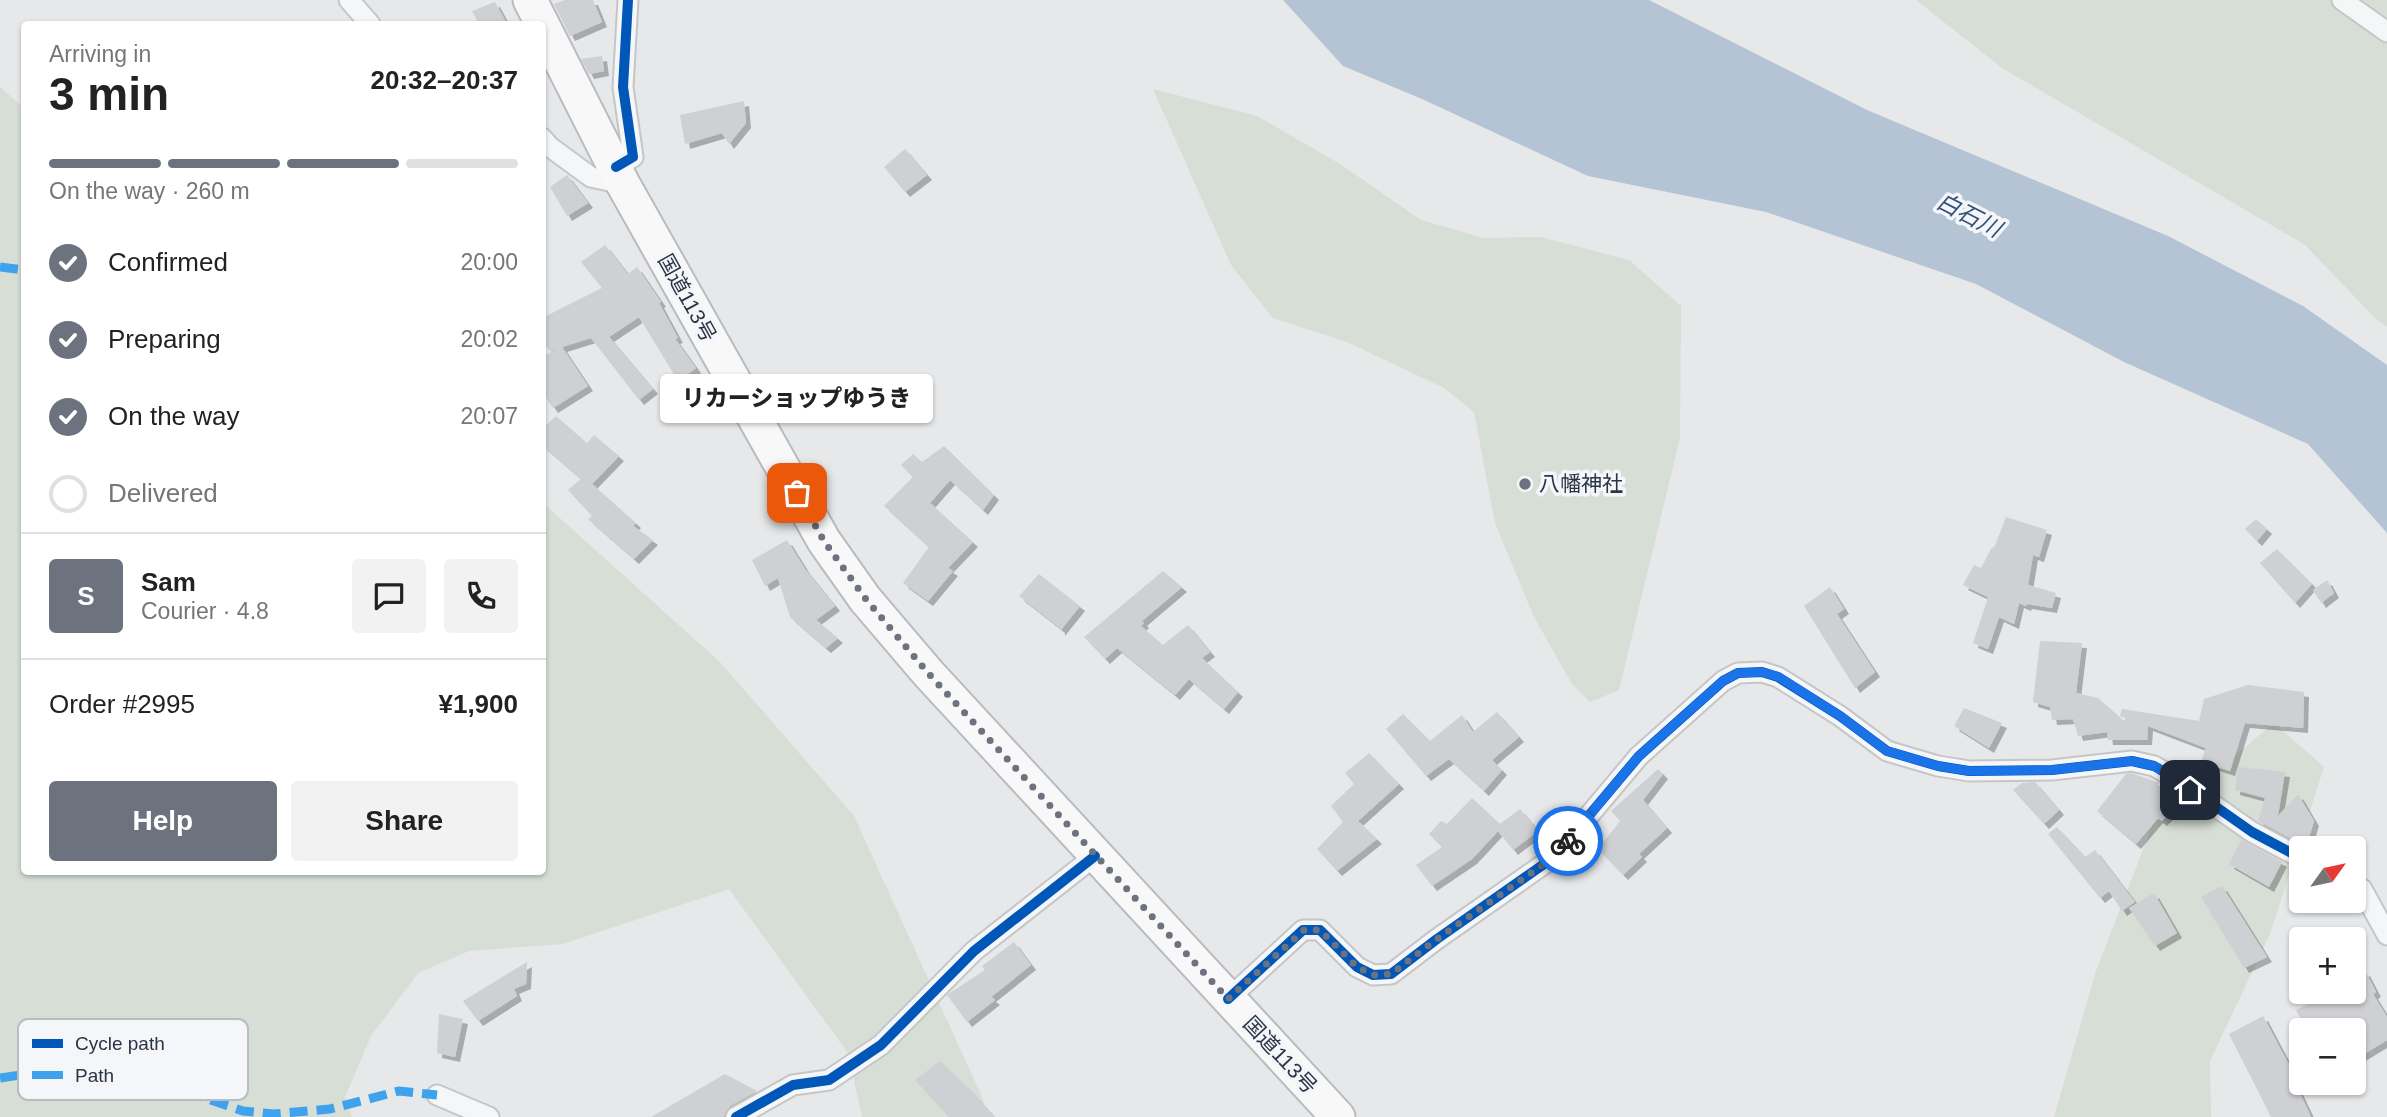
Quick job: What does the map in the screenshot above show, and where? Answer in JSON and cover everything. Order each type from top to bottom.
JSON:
[{"type":"highway","name":"国道113号","points":[[530,0],[541,21]]},
{"type":"highway","name":"国道113号","points":[[546,31],[620,176],[824,541],[865,598],[928,673],[1338,1117]]},
{"type":"street","points":[[349,0],[367,21]]},
{"type":"street","points":[[546,147],[591,177],[620,176],[633,157],[623,87],[628,0]]},
{"type":"street","points":[[2343,0],[2387,32]]},
{"type":"street","points":[[1228,999],[1304,930],[1320,930],[1357,967],[1373,975],[1391,974],[1554,857],[1639,756],[1723,681],[1738,673],[1762,672],[1779,677],[1840,716],[1887,751],[1938,766],[1969,771],[2052,770],[2132,761],[2154,766],[2252,832],[2289,852]]},
{"type":"street","points":[[736,1117],[793,1085],[829,1080],[881,1045],[974,951],[1095,856]]},
{"type":"street","points":[[2366,896],[2387,935]]},
{"type":"street","points":[[437,1095],[489,1117]]},
{"type":"shaded area","points":[[1916,0],[2387,0],[2387,327],[2375,318],[2304,244],[2002,68]]},
{"type":"shaded area","points":[[0,87],[21,105],[21,875],[546,875],[546,506],[720,662],[854,816],[982,1097],[988,1117],[862,1117],[848,1053],[729,889],[563,944],[469,951],[418,973],[371,1036],[345,1097],[352,1117],[0,1117]]},
{"type":"shaded area","points":[[1153,89],[1257,116],[1340,164],[1421,220],[1484,238],[1541,237],[1629,260],[1681,306],[1680,438],[1619,690],[1590,702],[1572,684],[1533,615],[1495,523],[1474,412],[1444,388],[1347,342],[1273,318],[1231,265]]},
{"type":"shaded area","points":[[2274,723],[2324,767],[2302,836],[2289,836],[2289,875],[2270,934],[2210,1061],[2211,1117],[2054,1117],[2096,971],[2153,824]]},
{"type":"water","name":"白石川","points":[[1283,0],[1649,0],[1867,110],[2168,236],[2303,306],[2387,365],[2387,533],[2308,444],[2124,362],[1976,284],[1766,212],[1588,176],[1422,99],[1343,66]]},
{"type":"building","points":[[565,0],[593,0],[602,22],[570,36],[554,4]]},
{"type":"building","points":[[495,2],[505,21],[477,21],[472,11]]},
{"type":"building","points":[[602,56],[604,71],[589,74],[581,59]]},
{"type":"building","points":[[744,101],[746,123],[729,144],[722,133],[685,144],[680,115]]},
{"type":"building","points":[[905,149],[927,175],[905,192],[884,167]]},
{"type":"building","points":[[567,175],[588,203],[567,216],[550,187]]},
{"type":"building","points":[[605,245],[628,274],[637,267],[661,302],[659,303],[678,338],[675,339],[696,368],[678,381],[639,317],[609,337],[653,389],[639,400],[591,338],[562,347],[588,386],[553,408],[546,398],[546,355],[557,349],[550,351],[546,346],[546,316],[602,288],[581,262]]},
{"type":"building","points":[[556,416],[587,443],[594,435],[619,456],[592,484],[636,523],[633,526],[653,540],[634,559],[588,519],[592,516],[568,490],[581,479],[546,448],[546,425]]},
{"type":"building","points":[[944,446],[994,495],[983,510],[950,480],[930,503],[973,542],[948,568],[953,571],[928,601],[903,583],[929,547],[884,506],[913,477],[901,465],[913,454],[922,462]]},
{"type":"building","points":[[2006,517],[2047,530],[2039,557],[2033,555],[2028,585],[2056,593],[2052,608],[2019,603],[2014,624],[1999,617],[1988,649],[1973,643],[1988,597],[1963,585],[1974,565],[1981,568],[1992,547],[1994,548]]},
{"type":"building","points":[[2256,519],[2267,529],[2257,541],[2245,529]]},
{"type":"building","points":[[787,540],[805,569],[835,606],[816,620],[838,638],[826,648],[790,617],[778,578],[765,586],[752,560]]},
{"type":"building","points":[[2277,549],[2312,584],[2295,603],[2260,563]]},
{"type":"building","points":[[1163,571],[1182,587],[1142,621],[1144,623],[1141,626],[1163,645],[1188,625],[1210,652],[1202,658],[1238,692],[1224,709],[1189,679],[1175,695],[1117,648],[1105,659],[1084,637]]},
{"type":"building","points":[[1039,574],[1080,606],[1060,631],[1060,628],[1019,596]]},
{"type":"building","points":[[2327,580],[2334,593],[2321,603],[2313,590]]},
{"type":"building","points":[[1830,587],[1844,609],[1837,614],[1875,672],[1855,688],[1804,606]]},
{"type":"building","points":[[2040,641],[2082,643],[2076,693],[2098,698],[2123,720],[2128,719],[2120,716],[2122,709],[2199,721],[2204,699],[2248,685],[2304,692],[2303,728],[2245,723],[2230,771],[2201,762],[2206,748],[2148,726],[2147,740],[2108,740],[2107,732],[2078,736],[2073,719],[2052,720],[2050,707],[2033,702]]},
{"type":"building","points":[[1964,708],[2002,723],[1989,748],[1954,726]]},
{"type":"building","points":[[1497,712],[1519,737],[1492,760],[1502,770],[1484,791],[1449,759],[1426,776],[1386,729],[1403,714],[1430,741],[1462,715],[1473,732]]},
{"type":"building","points":[[1369,753],[1399,784],[1358,821],[1377,839],[1337,871],[1317,849],[1343,822],[1331,806],[1354,784],[1345,773]]},
{"type":"building","points":[[2238,767],[2285,772],[2278,816],[2298,794],[2314,821],[2309,836],[2289,838],[2258,821],[2265,798],[2235,790]]},
{"type":"building","points":[[1658,769],[1663,774],[1643,800],[1667,828],[1639,854],[1642,857],[1623,875],[1598,849],[1620,821],[1611,811]]},
{"type":"building","points":[[2131,773],[2159,783],[2157,785],[2182,801],[2162,821],[2158,818],[2136,844],[2097,811],[2126,774]]},
{"type":"building","points":[[2035,782],[2059,810],[2044,824],[2013,790],[2022,783]]},
{"type":"building","points":[[1472,798],[1500,824],[1520,809],[1538,831],[1513,850],[1498,831],[1472,859],[1432,886],[1416,865],[1442,847],[1429,834],[1441,821],[1447,824]]},
{"type":"building","points":[[2057,827],[2085,857],[2095,850],[2135,902],[2122,911],[2109,891],[2100,898],[2048,834]]},
{"type":"building","points":[[2241,840],[2282,862],[2269,887],[2229,864]]},
{"type":"building","points":[[2222,886],[2267,957],[2244,968],[2201,897]]},
{"type":"building","points":[[2154,893],[2177,933],[2155,946],[2129,908]]},
{"type":"building","points":[[1014,942],[1031,965],[991,997],[995,1000],[967,1022],[947,995],[985,970],[982,966]]},
{"type":"building","points":[[527,962],[526,984],[514,989],[517,996],[478,1021],[463,1001]]},
{"type":"building","points":[[2366,973],[2376,992],[2373,994],[2387,1017],[2387,1040],[2366,1053],[2366,1018],[2300,1018],[2296,1010],[2308,1004],[2366,1004]]},
{"type":"building","points":[[439,1014],[463,1019],[455,1057],[437,1053]]},
{"type":"building","points":[[2263,1016],[2289,1065],[2289,1095],[2301,1095],[2311,1117],[2271,1117],[2229,1034]]},
{"type":"building","points":[[940,1061],[995,1117],[949,1117],[915,1080]]},
{"type":"building","points":[[725,1074],[757,1091],[730,1106],[723,1117],[651,1117]]},
{"type":"marked path","points":[[0,267],[21,270]]},
{"type":"marked path","points":[[0,1078],[18,1075]]},
{"type":"marked path","points":[[211,1100],[243,1111],[274,1114],[330,1109],[399,1091],[437,1095]]},
{"type":"cycle path","points":[[616,167],[633,157],[623,87],[628,0]]},
{"type":"cycle path","points":[[1228,999],[1303,930],[1320,930],[1357,967],[1373,975],[1391,974],[1554,857],[1639,756],[1723,681],[1738,673],[1762,672],[1778,677],[1840,716],[1887,751],[1938,766],[1969,771],[2052,770],[2132,761],[2154,766],[2252,832],[2289,852]]},
{"type":"cycle path","points":[[736,1117],[793,1085],[829,1080],[881,1045],[974,951],[1095,856]]},
{"type":"way so far","points":[[797,493],[824,541],[865,598],[928,673],[1228,999],[1304,930],[1320,930],[1357,967],[1373,975],[1391,974],[1554,857],[1568,841]]},
{"type":"place","name":"八幡神社","points":[[1525,484]]},
{"type":"place","name":"リカーショップゆうき","points":[[797,493]]},
{"type":"route","points":[[1568,841],[1639,756],[1723,681],[1738,673],[1762,672],[1779,677],[1840,716],[1887,751],[1938,766],[1969,771],[2052,770],[2132,761],[2154,766],[2190,790]]}]
